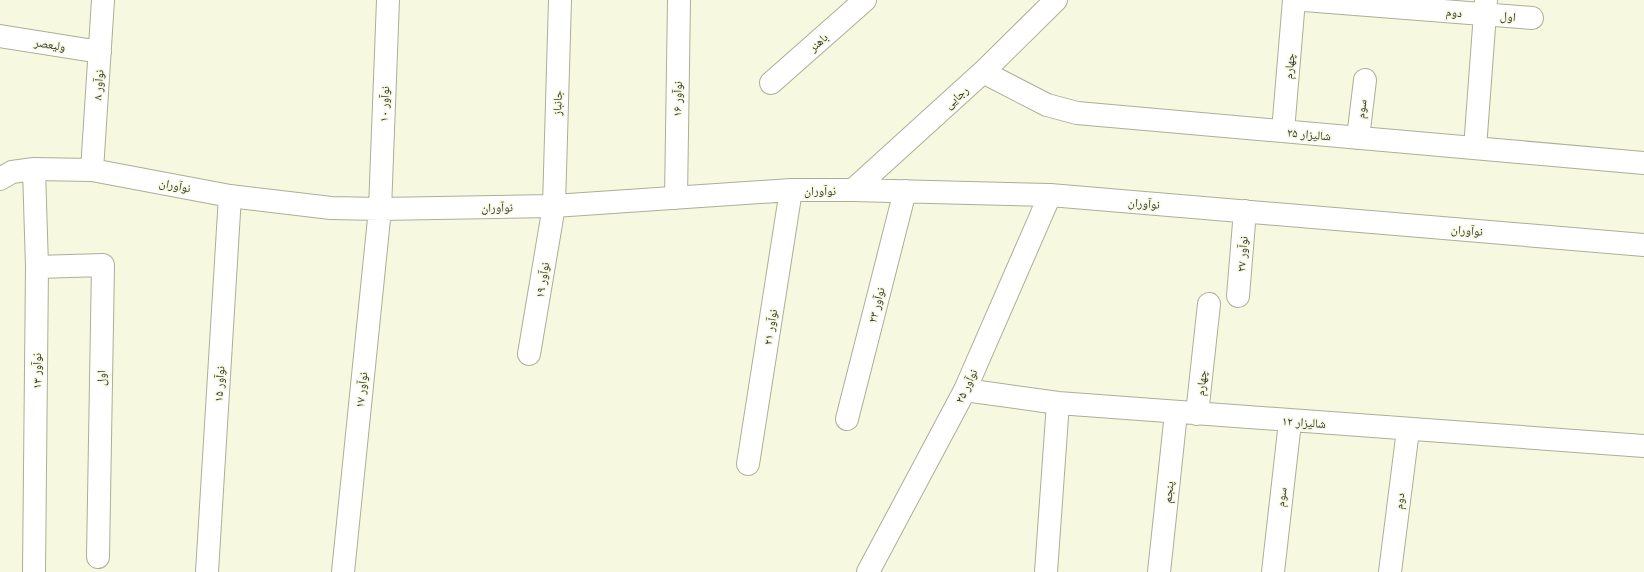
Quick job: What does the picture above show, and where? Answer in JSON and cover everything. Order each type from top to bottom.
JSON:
[{"type":"street","name":"نوآور ۸","points":[[92,170],[103,0]]},
{"type":"street","name":"نوآور ۱۰","points":[[380,209],[388,0]]},
{"type":"street","name":"جانباز","points":[[554,206],[560,0]]},
{"type":"street","name":"نوآور ۱۶","points":[[676,198],[679,0]]},
{"type":"street","name":"باهنر","points":[[771,83],[865,0]]},
{"type":"street","name":"رجایی","points":[[853,190],[983,72],[1056,0]]},
{"type":"street","name":"چهارم","points":[[1283,131],[1294,0]]},
{"type":"street","name":"دوم","points":[[1304,0],[1485,7]]},
{"type":"street","name":"اول","points":[[1485,7],[1532,18]]},
{"type":"street","points":[[1475,148],[1485,7]]},
{"type":"street","name":"ولیعصر","points":[[0,36],[100,52]]},
{"type":"street","name":"شالیزار ۲۵","points":[[983,72],[1048,106],[1077,113],[1644,162]]},
{"type":"street","name":"سوم","points":[[1358,138],[1365,80]]},
{"type":"street","name":"نوآوران","points":[[0,179],[12,172],[34,169],[92,170],[230,196],[331,208],[380,209],[554,206],[791,190],[905,191],[1050,195],[1644,246]]},
{"type":"street","name":"نوآور ۱۳","points":[[34,169],[37,267],[34,572]]},
{"type":"street","name":"نوآور ۲۱","points":[[748,464],[791,190]]},
{"type":"street","name":"نوآور ۲۳","points":[[847,419],[905,191]]},
{"type":"street","name":"نوآور ۲۵","points":[[868,572],[965,390],[1050,195]]},
{"type":"street","name":"نوآور ۱۵","points":[[207,572],[230,196]]},
{"type":"street","name":"نوآور ۱۹","points":[[529,354],[554,206]]},
{"type":"street","name":"نوآور ۱۷","points":[[343,572],[380,209]]},
{"type":"street","name":"نوآور ۲۷","points":[[1238,296],[1245,211]]},
{"type":"street","name":"اول","points":[[37,267],[103,265],[98,557]]},
{"type":"street","name":"چهارم","points":[[1187,413],[1209,304]]},
{"type":"street","name":"شالیزار ۱۲","points":[[965,390],[1058,403],[1290,422],[1644,446]]},
{"type":"street","points":[[1046,572],[1058,403]]},
{"type":"street","name":"پنجم","points":[[1159,572],[1187,413]]},
{"type":"street","name":"سوم","points":[[1273,572],[1290,422]]},
{"type":"street","name":"دوم","points":[[1390,572],[1408,430]]}]
